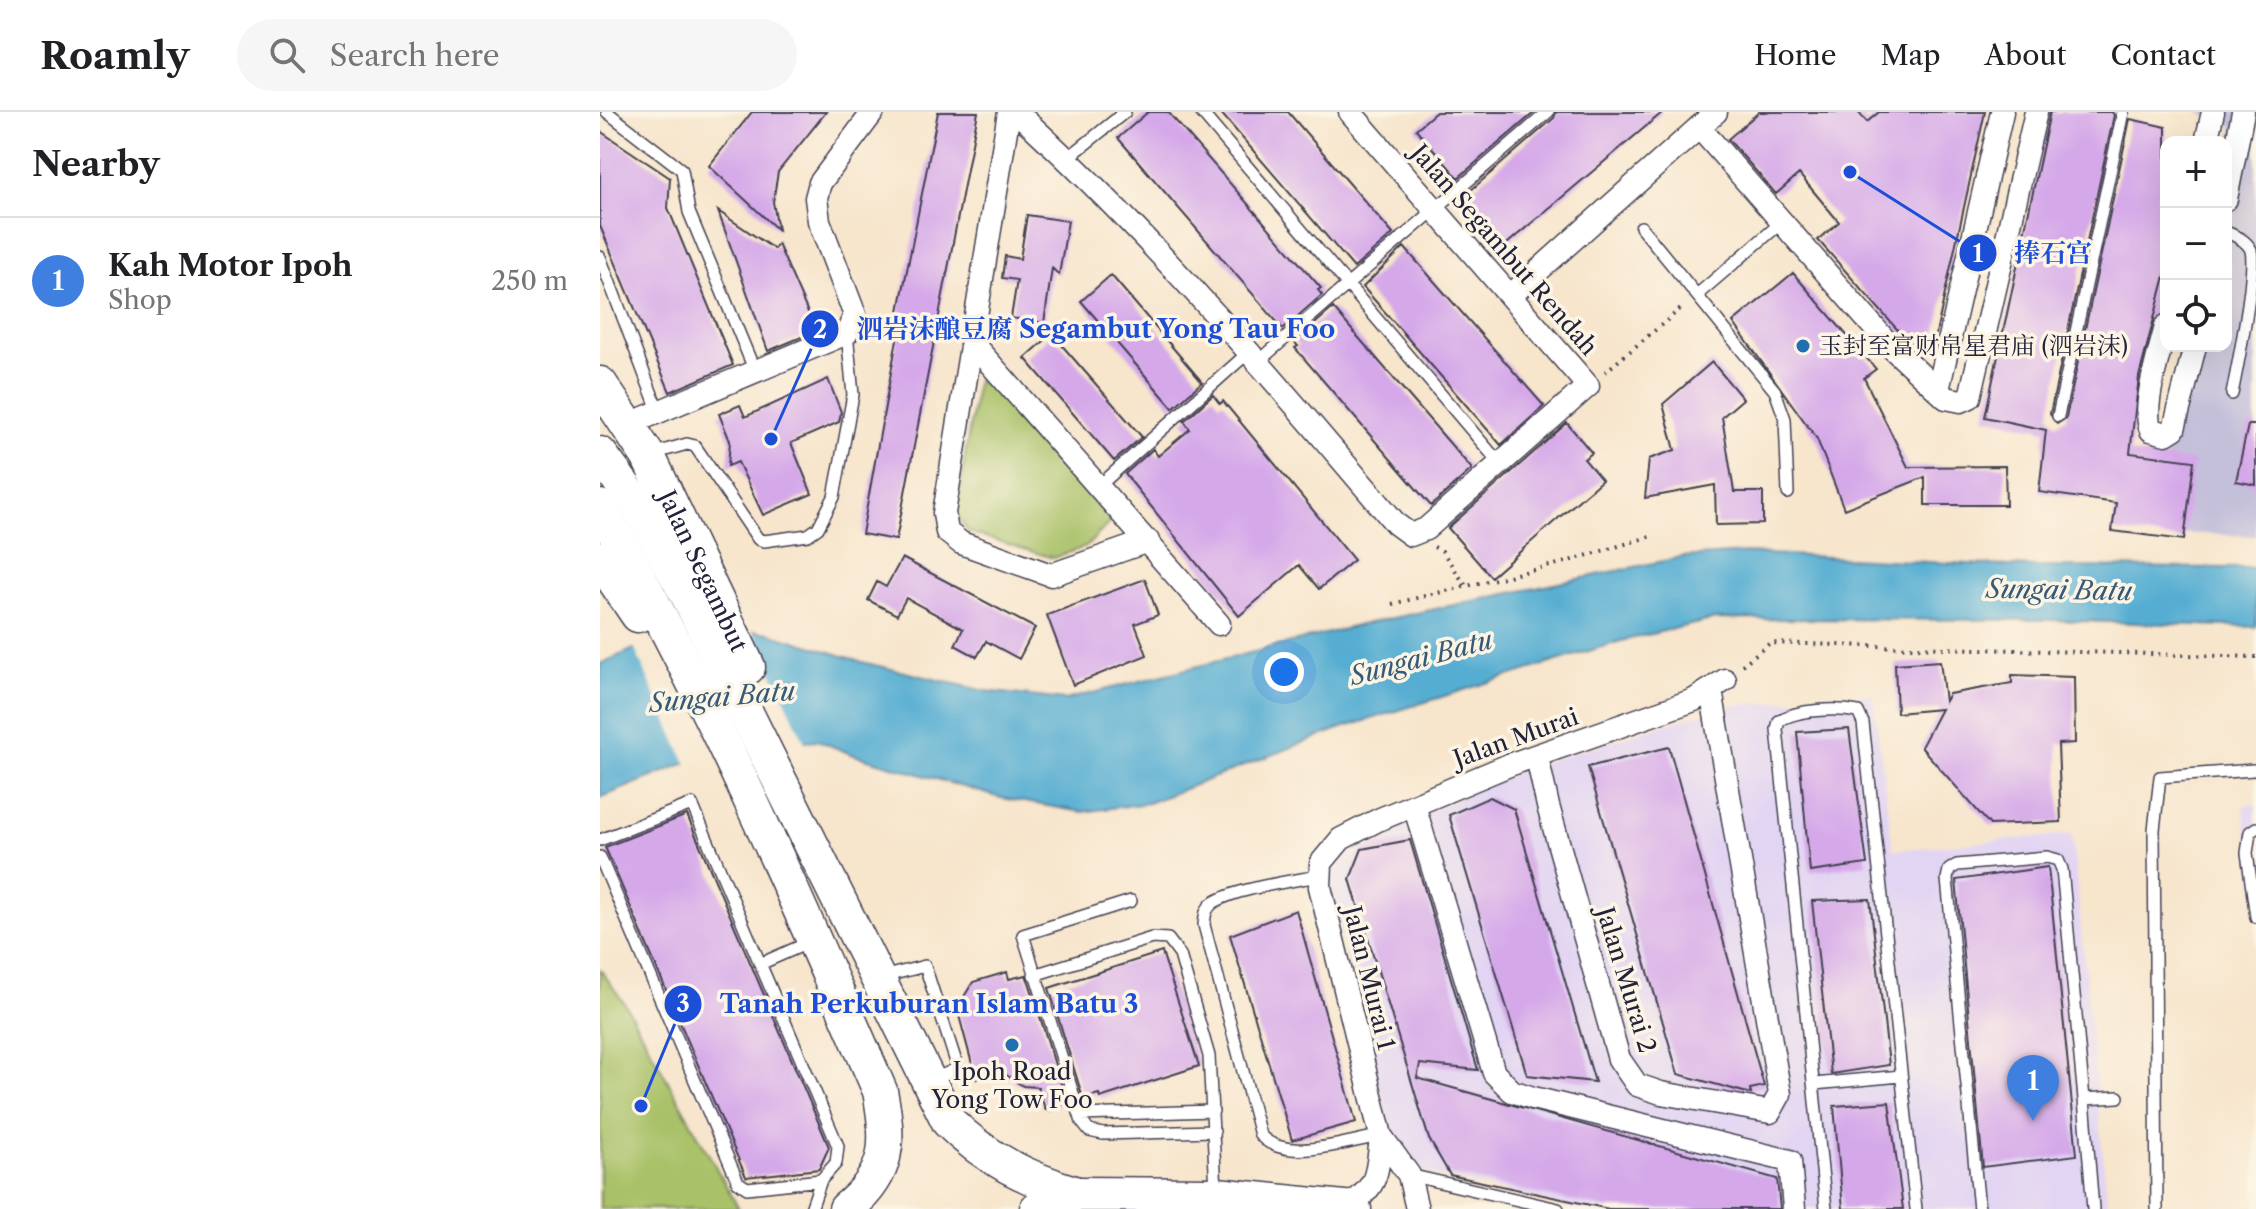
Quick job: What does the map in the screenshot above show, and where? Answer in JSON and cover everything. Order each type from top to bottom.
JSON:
[{"type":"main road","name":"Jalan Segambut","points":[[602,385],[648,456],[709,581],[810,813],[861,945]]},
{"type":"main road","points":[[600,454],[637,504],[694,608],[949,1122],[969,1142],[1025,1176],[1086,1201]]},
{"type":"main road","points":[[600,507],[671,633],[810,930],[880,1091],[887,1127],[878,1174],[866,1192],[846,1209]]},
{"type":"main road","points":[[600,559],[632,604],[810,930]]},
{"type":"main road","points":[[1037,1209],[1086,1201],[1218,1202],[1348,1209]]},
{"type":"street","points":[[627,425],[851,324],[819,221],[816,198],[820,183],[873,112]]},
{"type":"street","points":[[1938,390],[2002,112]]},
{"type":"street","points":[[1510,296],[1708,119],[1782,222],[1892,348],[1946,398],[1961,401],[1970,397],[2036,112]]},
{"type":"street","points":[[2207,136],[2213,112]]},
{"type":"street","points":[[2232,168],[2243,112]]},
{"type":"street","points":[[1019,113],[1068,158],[1187,279],[1396,524],[1411,535],[1426,529],[1502,466],[1588,386]]},
{"type":"street","points":[[1019,113],[973,344],[944,513],[947,532],[961,543],[1051,575],[1148,541]]},
{"type":"street","name":"Jalan Segambut Rendah","points":[[1360,115],[1432,209],[1588,386]]},
{"type":"street","points":[[973,344],[1219,624]]},
{"type":"street","points":[[2160,352],[2147,422],[2151,430],[2166,434],[2174,429],[2193,352]]},
{"type":"street","name":"Jalan Murai","points":[[1318,876],[1321,863],[1341,839],[1414,805],[1662,713],[1718,685]]},
{"type":"street","name":"Jalan Murai 2","points":[[1537,757],[1619,1059],[1637,1085],[1661,1093],[1770,1112],[1780,1094],[1718,685]]},
{"type":"street","points":[[1414,805],[1494,1073],[1512,1091],[1533,1098],[1790,1161],[1794,1209]]},
{"type":"street","name":"Jalan Murai 1","points":[[1318,876],[1381,1136],[1376,1175],[1367,1194],[1348,1209]]},
{"type":"street","name":"Jalan Murai 1","points":[[1381,1136],[1409,1175],[1417,1209]]},
{"type":"lane","points":[[607,112],[682,170],[689,212],[754,369]]},
{"type":"lane","points":[[1068,158],[1125,112]]},
{"type":"lane","points":[[1201,112],[1502,466]]},
{"type":"lane","points":[[1099,486],[1254,356],[1347,283],[1548,112]]},
{"type":"lane","points":[[2058,416],[2123,112]]},
{"type":"lane","points":[[1698,294],[1782,222]]},
{"type":"lane","points":[[1641,227],[1775,391],[1785,419],[1788,493]]},
{"type":"lane","points":[[2232,234],[2250,249],[2255,270],[2232,394]]},
{"type":"lane","points":[[600,257],[658,410]]},
{"type":"lane","points":[[648,456],[687,444],[695,446],[758,539],[764,541],[808,535],[818,528],[839,483],[853,395],[851,324]]},
{"type":"lane","points":[[1826,1209],[1777,729],[1779,721],[1788,715],[1847,710],[1858,712],[1863,723],[1916,1209]]},
{"type":"lane","points":[[2157,1209],[2154,830],[2160,777],[2253,770]]},
{"type":"lane","points":[[600,840],[692,804],[838,1146],[836,1163],[821,1180],[811,1209]]},
{"type":"lane","points":[[2256,828],[2250,832],[2247,853],[2256,917]]},
{"type":"lane","points":[[600,857],[738,1182],[747,1188],[821,1180]]},
{"type":"lane","points":[[1979,1209],[1947,879],[1949,870],[1957,865],[2047,857],[2058,860],[2062,869],[2093,1209]]},
{"type":"lane","points":[[1318,876],[1277,883],[1214,903],[1205,911],[1204,925],[1260,1135],[1270,1147],[1290,1150],[1381,1136]]},
{"type":"lane","points":[[1131,901],[1027,931],[1023,940],[1080,1115],[1089,1131],[1103,1134],[1214,1131]]},
{"type":"lane","points":[[760,964],[810,930]]},
{"type":"lane","points":[[1034,975],[1152,938],[1168,939],[1180,955],[1209,1056],[1218,1202]]},
{"type":"lane","points":[[877,979],[925,966],[957,1065],[954,1070],[928,1082]]},
{"type":"lane","points":[[1814,1084],[1901,1076]]},
{"type":"lane","points":[[2084,1099],[2118,1097]]},
{"type":"lane","points":[[1080,1115],[1213,1111]]},
{"type":"lane","points":[[1409,1175],[1558,1209]]},
{"type":"path","points":[[1588,386],[1698,294]]},
{"type":"path","points":[[1411,535],[1442,551],[1466,586]]},
{"type":"path","points":[[1392,604],[1652,536]]},
{"type":"path","points":[[1718,685],[1770,643],[2256,657]]},
{"type":"shaded area","points":[[2197,112],[2256,112],[2256,536],[2150,532],[2187,352],[2232,352],[2233,127]]},
{"type":"shaded area","points":[[1873,694],[1893,850],[2072,834],[2108,1209],[1580,1209],[1417,1171],[1390,1130],[1329,883],[1333,865],[1347,849],[1528,767],[1726,706]]},
{"type":"shaded area","points":[[2256,804],[2256,896],[2243,806]]},
{"type":"green space","points":[[977,380],[992,387],[1108,517],[1110,522],[1086,547],[1053,558],[968,532],[956,513]]},
{"type":"green space","points":[[600,969],[625,1004],[739,1209],[600,1209]]},
{"type":"water","name":"Sungai Batu","points":[[1745,553],[2030,567],[2256,568],[2256,627],[2049,620],[1716,619],[1621,641],[1339,729],[1148,803],[1082,812],[1001,798],[851,754],[817,740],[753,745],[686,763],[600,798],[600,664],[634,649],[727,628],[769,633],[866,663],[985,691],[1065,700],[1364,624],[1682,557]]},
{"type":"pier","points":[[726,624],[751,627],[806,745],[754,749],[688,767],[633,645]]},
{"type":"building","points":[[752,112],[826,112],[778,172],[773,202],[778,230],[709,166]]},
{"type":"building","points":[[938,112],[978,112],[896,540],[862,534],[901,317],[898,316]]},
{"type":"building","points":[[1148,112],[1168,112],[1321,288],[1318,290],[1322,295],[1283,329],[1118,138]]},
{"type":"building","points":[[1220,112],[1288,112],[1393,234],[1354,268]]},
{"type":"building","points":[[1436,112],[1535,112],[1458,178],[1416,129]]},
{"type":"building","points":[[1556,112],[1663,112],[1502,248],[1464,203],[1474,195],[1470,191],[1554,118]]},
{"type":"building","points":[[1759,112],[1858,112],[1867,122],[1879,112],[1985,112],[1934,343],[1918,353],[1818,240],[1839,222],[1799,174],[1776,194],[1728,139]]},
{"type":"building","points":[[2050,112],[2112,112],[2114,115],[2050,414],[2057,424],[2066,418],[2130,119],[2166,127],[2166,136],[2160,136],[2160,295],[2139,377],[2130,453],[2194,461],[2184,540],[2112,531],[2116,503],[2039,492],[2046,430],[1985,417]]},
{"type":"building","points":[[600,131],[670,178],[668,208],[733,365],[670,392],[600,226]]},
{"type":"building","points":[[718,211],[774,249],[778,244],[816,331],[768,351]]},
{"type":"building","points":[[1027,215],[1068,221],[1059,275],[1052,268],[1044,323],[1011,318],[1017,280],[1002,278],[1005,256],[1020,259]]},
{"type":"building","points":[[1404,247],[1544,406],[1501,445],[1363,287]]},
{"type":"building","points":[[1793,273],[1876,369],[1864,378],[1908,467],[2005,466],[2006,505],[1925,505],[1925,477],[1844,509],[1817,439],[1733,322]]},
{"type":"building","points":[[1111,275],[1202,382],[1173,408],[1081,301]]},
{"type":"building","points":[[1333,308],[1472,469],[1431,506],[1295,348],[1298,346],[1294,342]]},
{"type":"building","points":[[1052,334],[1142,437],[1114,461],[1025,358]]},
{"type":"building","points":[[1712,362],[1743,399],[1722,417],[1734,492],[1763,492],[1763,524],[1716,525],[1715,485],[1645,498],[1649,459],[1675,450],[1663,404]]},
{"type":"building","points":[[828,379],[841,412],[839,422],[791,443],[812,494],[763,515],[738,462],[728,466],[730,441],[719,414],[740,405],[745,417]]},
{"type":"building","points":[[1213,395],[1220,404],[1223,401],[1354,560],[1319,589],[1299,565],[1239,616],[1125,474],[1153,449],[1158,456],[1190,429],[1184,421]]},
{"type":"building","points":[[1567,423],[1592,453],[1584,459],[1602,480],[1491,577],[1448,528]]},
{"type":"building","points":[[2248,425],[2256,425],[2256,485],[2236,481]]},
{"type":"building","points":[[902,558],[1035,628],[1019,659],[986,641],[977,657],[955,645],[963,629],[906,598],[897,615],[868,600],[877,582],[886,587]]},
{"type":"building","points":[[1145,579],[1158,615],[1135,624],[1147,655],[1073,685],[1047,615]]},
{"type":"building","points":[[1940,661],[1945,701],[1949,694],[2012,683],[2012,675],[2074,677],[2075,743],[2058,744],[2061,822],[1990,825],[1921,747],[1941,709],[1897,713],[1895,664]]},
{"type":"building","points":[[1849,729],[1867,864],[1810,872],[1797,732]]},
{"type":"building","points":[[1669,747],[1764,1086],[1750,1089],[1751,1094],[1678,1074],[1588,767]]},
{"type":"building","points":[[1490,797],[1514,809],[1595,1082],[1527,1075],[1449,815]]},
{"type":"building","points":[[687,815],[829,1147],[819,1169],[746,1177],[605,847]]},
{"type":"building","points":[[1410,840],[1478,1070],[1420,1064],[1417,1078],[1777,1179],[1780,1209],[1609,1209],[1450,1175],[1429,1139],[1350,879],[1362,849]]},
{"type":"building","points":[[2048,867],[2077,1155],[1983,1167],[1956,880]]},
{"type":"building","points":[[1870,899],[1889,1065],[1831,1074],[1812,901]]},
{"type":"building","points":[[1296,910],[1356,1122],[1292,1140],[1230,935]]},
{"type":"building","points":[[1162,952],[1199,1066],[1100,1098],[1099,1094],[1083,1098],[1049,988]]},
{"type":"building","points":[[1007,972],[1009,979],[1026,975],[1067,1103],[1045,1109],[1038,1087],[1023,1086],[1000,1071],[976,1079],[957,1008],[973,982]]},
{"type":"building","points":[[1889,1102],[1903,1209],[1843,1209],[1834,1106]]},
{"type":"place","name":"捧石宫","points":[[1850,172]]},
{"type":"place","name":"玉封至富财帛星君庙 (泗岩沫)","points":[[1803,346]]},
{"type":"place","name":"泗岩沫酿豆腐 Segambut Yong Tau Foo","points":[[771,439]]},
{"type":"place","name":"Ipoh Road Yong Tow Foo","points":[[1012,1045]]},
{"type":"place","name":"Tanah Perkuburan Islam Batu 3","points":[[641,1106]]},
{"type":"place","name":"Kah Motor Ipoh","points":[[2033,1121]]}]
